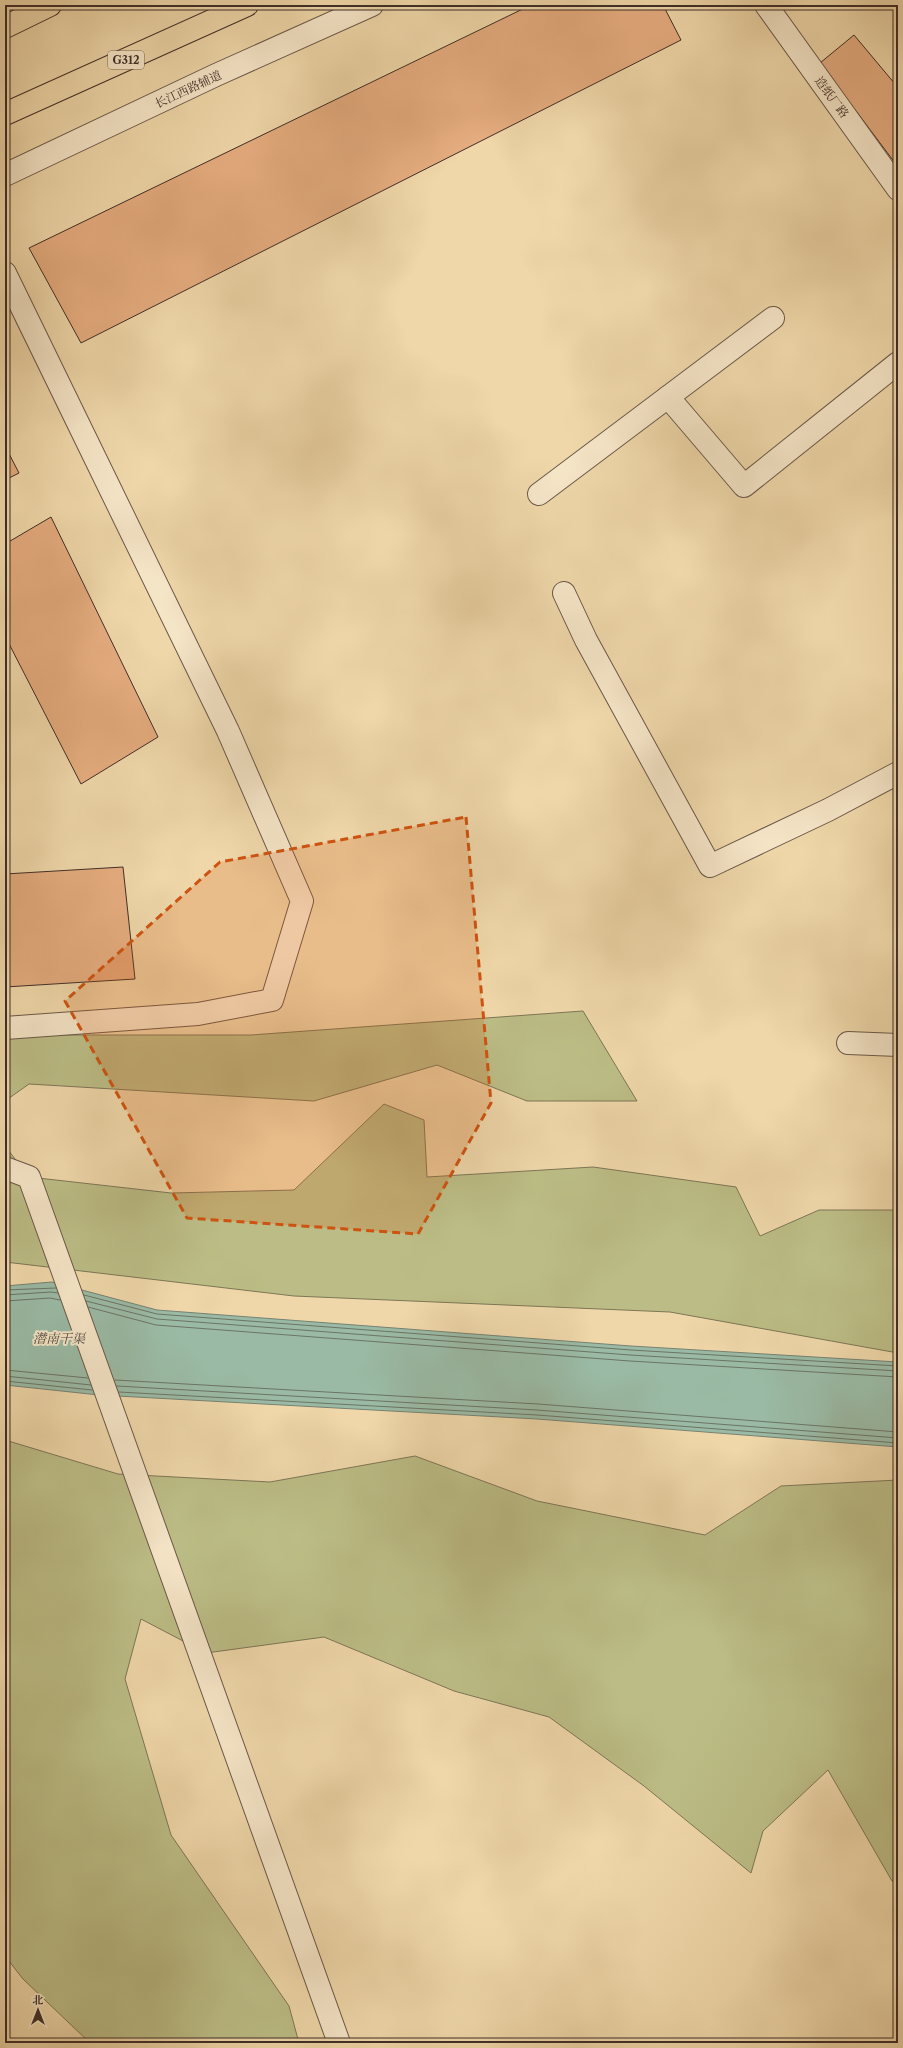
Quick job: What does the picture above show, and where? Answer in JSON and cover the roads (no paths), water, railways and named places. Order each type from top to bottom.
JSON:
[{"type":"highway","points":[[5,27],[50,5]]},
{"type":"highway","name":"G312","points":[[5,114],[247,5]]},
{"type":"street","name":"长江西路辅道","points":[[5,175],[216,75],[372,5]]},
{"type":"street","name":"造纸厂路","points":[[766,5],[898,189]]},
{"type":"street","points":[[5,273],[228,731],[302,901],[272,1000],[198,1014],[5,1028]]},
{"type":"street","points":[[539,494],[773,318]]},
{"type":"street","points":[[668,398],[744,486],[898,363]]},
{"type":"street","points":[[564,593],[586,640],[710,866],[828,810],[898,773]]},
{"type":"street","points":[[848,1043],[898,1045]]},
{"type":"street","points":[[5,1168],[28,1177],[340,2043]]},
{"type":"water","name":"潜南干渠","points":[[52,1282],[157,1310],[631,1346],[898,1362],[898,1447],[537,1419],[99,1395],[5,1385],[5,1286]]}]
